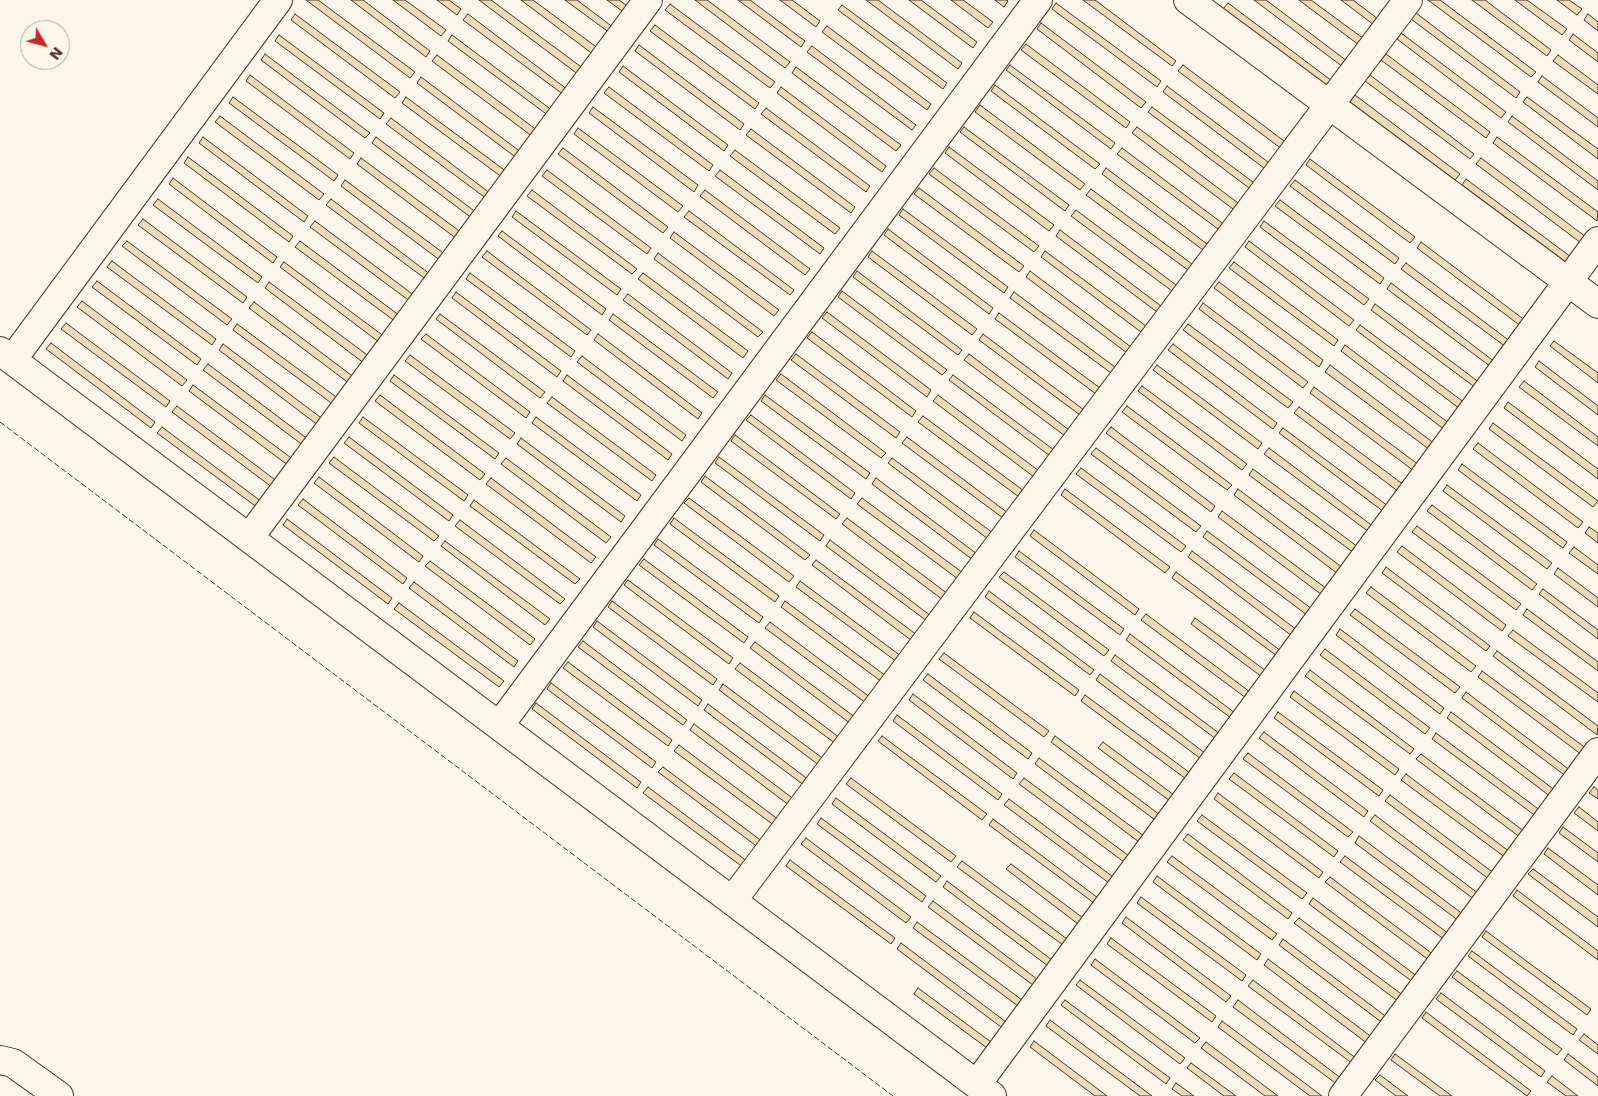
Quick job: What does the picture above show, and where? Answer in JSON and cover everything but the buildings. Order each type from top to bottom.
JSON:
[{"type":"lane","points":[[278,0],[6,355],[984,1090],[1598,241]]},
{"type":"lane","points":[[249,538],[648,0]]},
{"type":"lane","points":[[499,726],[1038,0]]},
{"type":"lane","points":[[1188,0],[1598,304]]},
{"type":"lane","points":[[732,901],[1408,0]]},
{"type":"lane","points":[[1343,1096],[1598,752]]},
{"type":"lane","points":[[0,1060],[13,1063],[59,1096]]},
{"type":"fence","points":[[0,422],[893,1096]]}]
